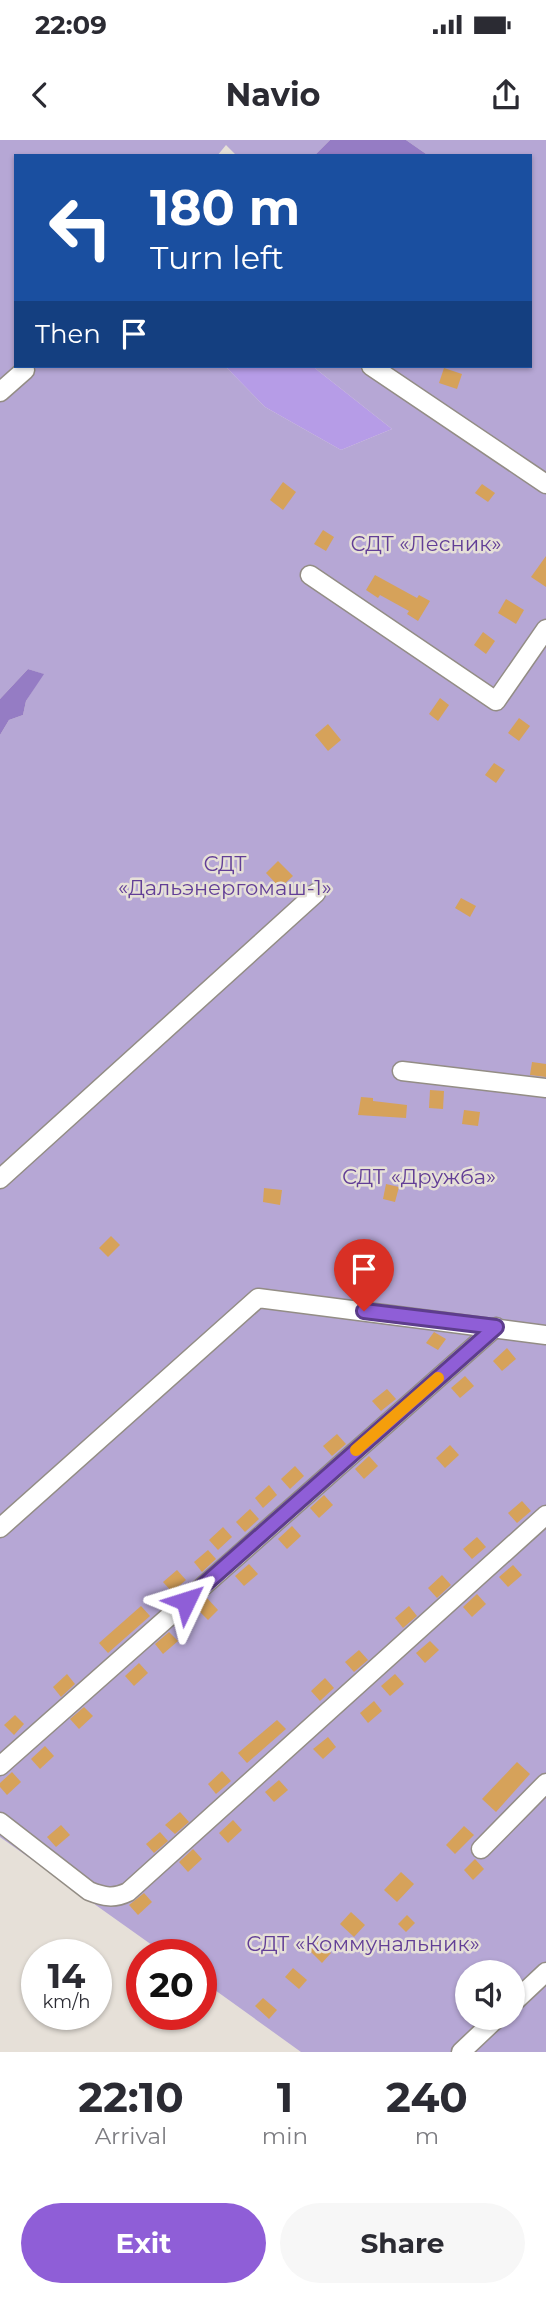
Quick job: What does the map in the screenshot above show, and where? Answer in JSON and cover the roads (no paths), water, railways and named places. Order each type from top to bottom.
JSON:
[{"type":"lane","points":[[374,368],[546,484]]},
{"type":"lane","points":[[0,392],[24,370]]},
{"type":"lane","points":[[310,575],[496,701],[546,629]]},
{"type":"lane","points":[[0,1179],[316,893]]},
{"type":"lane","points":[[402,1071],[546,1088]]},
{"type":"lane","points":[[0,1528],[258,1298],[546,1335]]},
{"type":"lane","points":[[0,1766],[496,1327]]},
{"type":"lane","points":[[0,1822],[89,1891],[103,1897],[118,1897],[128,1892],[546,1516]]},
{"type":"lane","points":[[481,1849],[546,1783]]},
{"type":"lane","points":[[525,1992],[546,1972]]},
{"type":"lane","points":[[461,2052],[484,2030]]},
{"type":"park label","name":"СДТ «Лесник»","points":[[426,543]]},
{"type":"park label","name":"СДТ «Дальэнергомаш-1»","points":[[225,875]]},
{"type":"park label","name":"СДТ «Дружба»","points":[[419,1176]]},
{"type":"park label","name":"СДТ «Коммунальник»","points":[[363,1943]]}]
